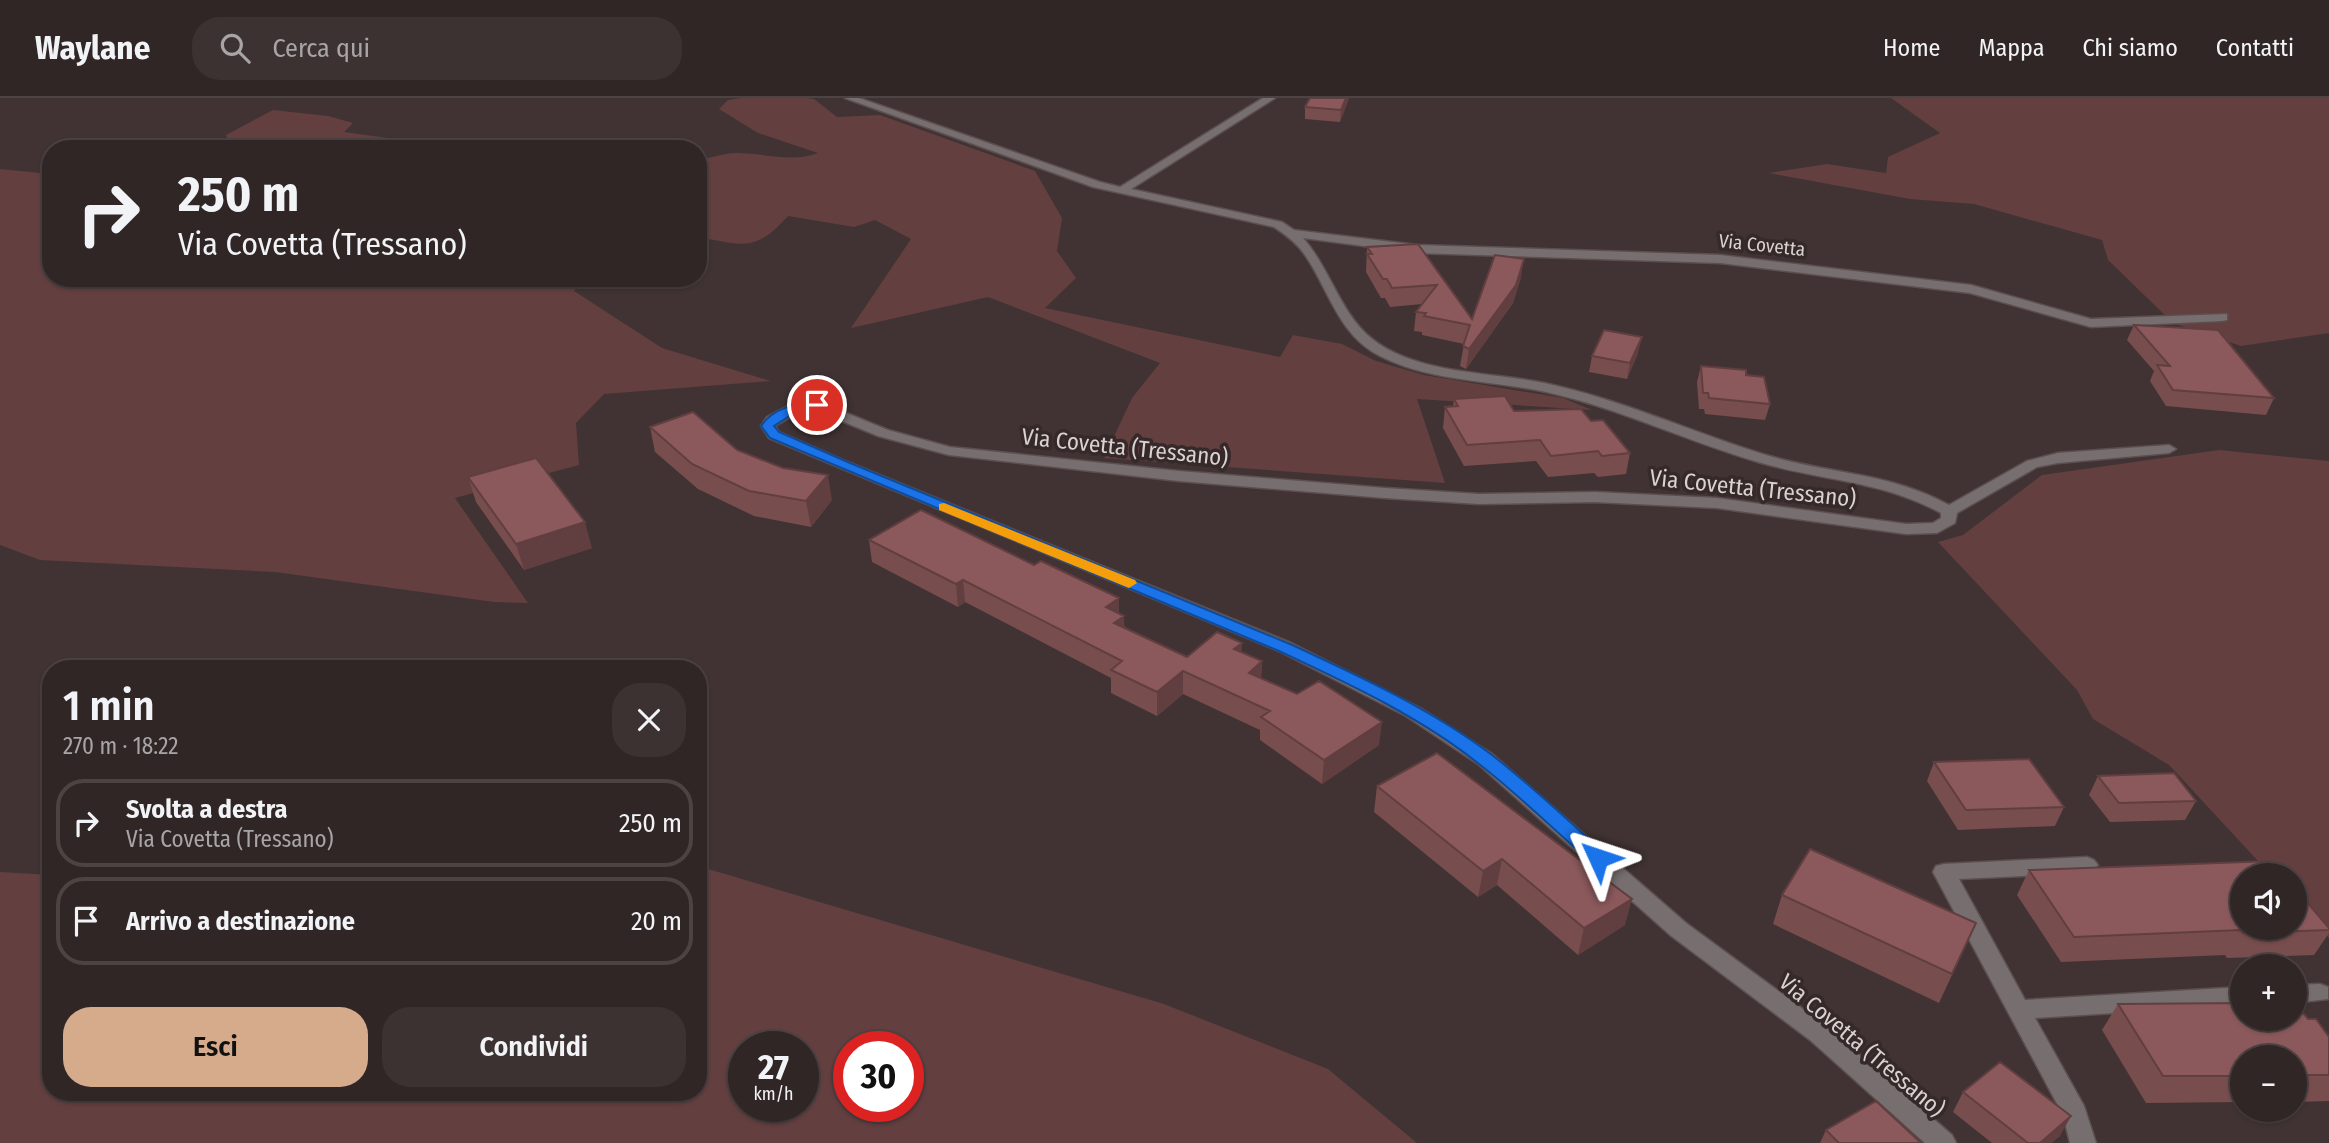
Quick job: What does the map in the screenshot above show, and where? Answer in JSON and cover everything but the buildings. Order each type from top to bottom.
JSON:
[{"type":"street","name":"Via Covetta (Tressano)","points":[[850,98],[1122,190],[1261,220],[1294,233],[1311,251],[1356,334],[1384,353],[1422,365],[1567,393],[1791,467],[1878,482],[1919,495],[1950,511],[1950,520],[1937,528],[1906,529],[1717,503],[1595,497],[1479,499],[1179,476],[949,451],[883,433],[817,405],[793,409],[772,420],[768,426],[774,435],[845,466],[1284,647],[1413,712],[1485,759],[1678,929],[1818,1033],[1943,1143]]},
{"type":"street","points":[[1122,190],[1270,98]]},
{"type":"street","name":"Via Covetta","points":[[1294,233],[1417,249],[1734,261],[1970,289],[2091,323],[2222,317]]},
{"type":"street","points":[[1950,511],[2032,464],[2058,458],[2169,449]]},
{"type":"street","points":[[2083,1143],[2075,1114],[1944,872],[2087,865]]},
{"type":"street","points":[[2307,994],[2320,993]]},
{"type":"street","points":[[2019,1010],[2230,997]]},
{"type":"shaded area","points":[[1891,98],[2329,98],[2329,333],[2241,346],[2173,323],[2108,260],[2102,240],[1974,204],[1910,199],[1769,173],[1827,164],[1886,173],[1888,157],[1940,133]]},
{"type":"shaded area","points":[[814,99],[837,117],[880,115],[1035,171],[1062,218],[1057,251],[1076,278],[1045,308],[1280,357],[1293,335],[1342,344],[1376,361],[1424,375],[1563,398],[1592,410],[1417,399],[1445,483],[1104,458],[1132,398],[1160,363],[988,297],[851,328],[911,239],[875,220],[854,227],[788,216],[777,228],[757,241],[738,244],[707,239],[707,158],[732,153],[798,157],[818,153],[758,133],[719,109],[728,100]]},
{"type":"shaded area","points":[[273,110],[328,116],[353,123],[344,132],[402,140],[227,140],[226,135]]},
{"type":"shaded area","points":[[0,169],[42,172],[42,287],[577,287],[574,291],[662,348],[771,381],[604,394],[576,423],[579,465],[455,498],[528,603],[494,602],[275,572],[40,560],[0,545]]},
{"type":"shaded area","points":[[2219,450],[2329,461],[2329,938],[2307,914],[2307,863],[2260,863],[2169,765],[2093,719],[2077,690],[1938,542],[1963,535],[2042,475]]},
{"type":"shaded area","points":[[707,869],[1164,1004],[1328,1069],[1417,1143],[0,1143],[0,872],[42,874],[42,1101],[707,1101]]},
{"type":"slow traffic","points":[[944,507],[1129,583]]},
{"type":"route","points":[[817,405],[793,409],[772,420],[768,426],[774,435],[845,466],[1284,647],[1350,678],[1413,712],[1485,759],[1598,858]]}]
